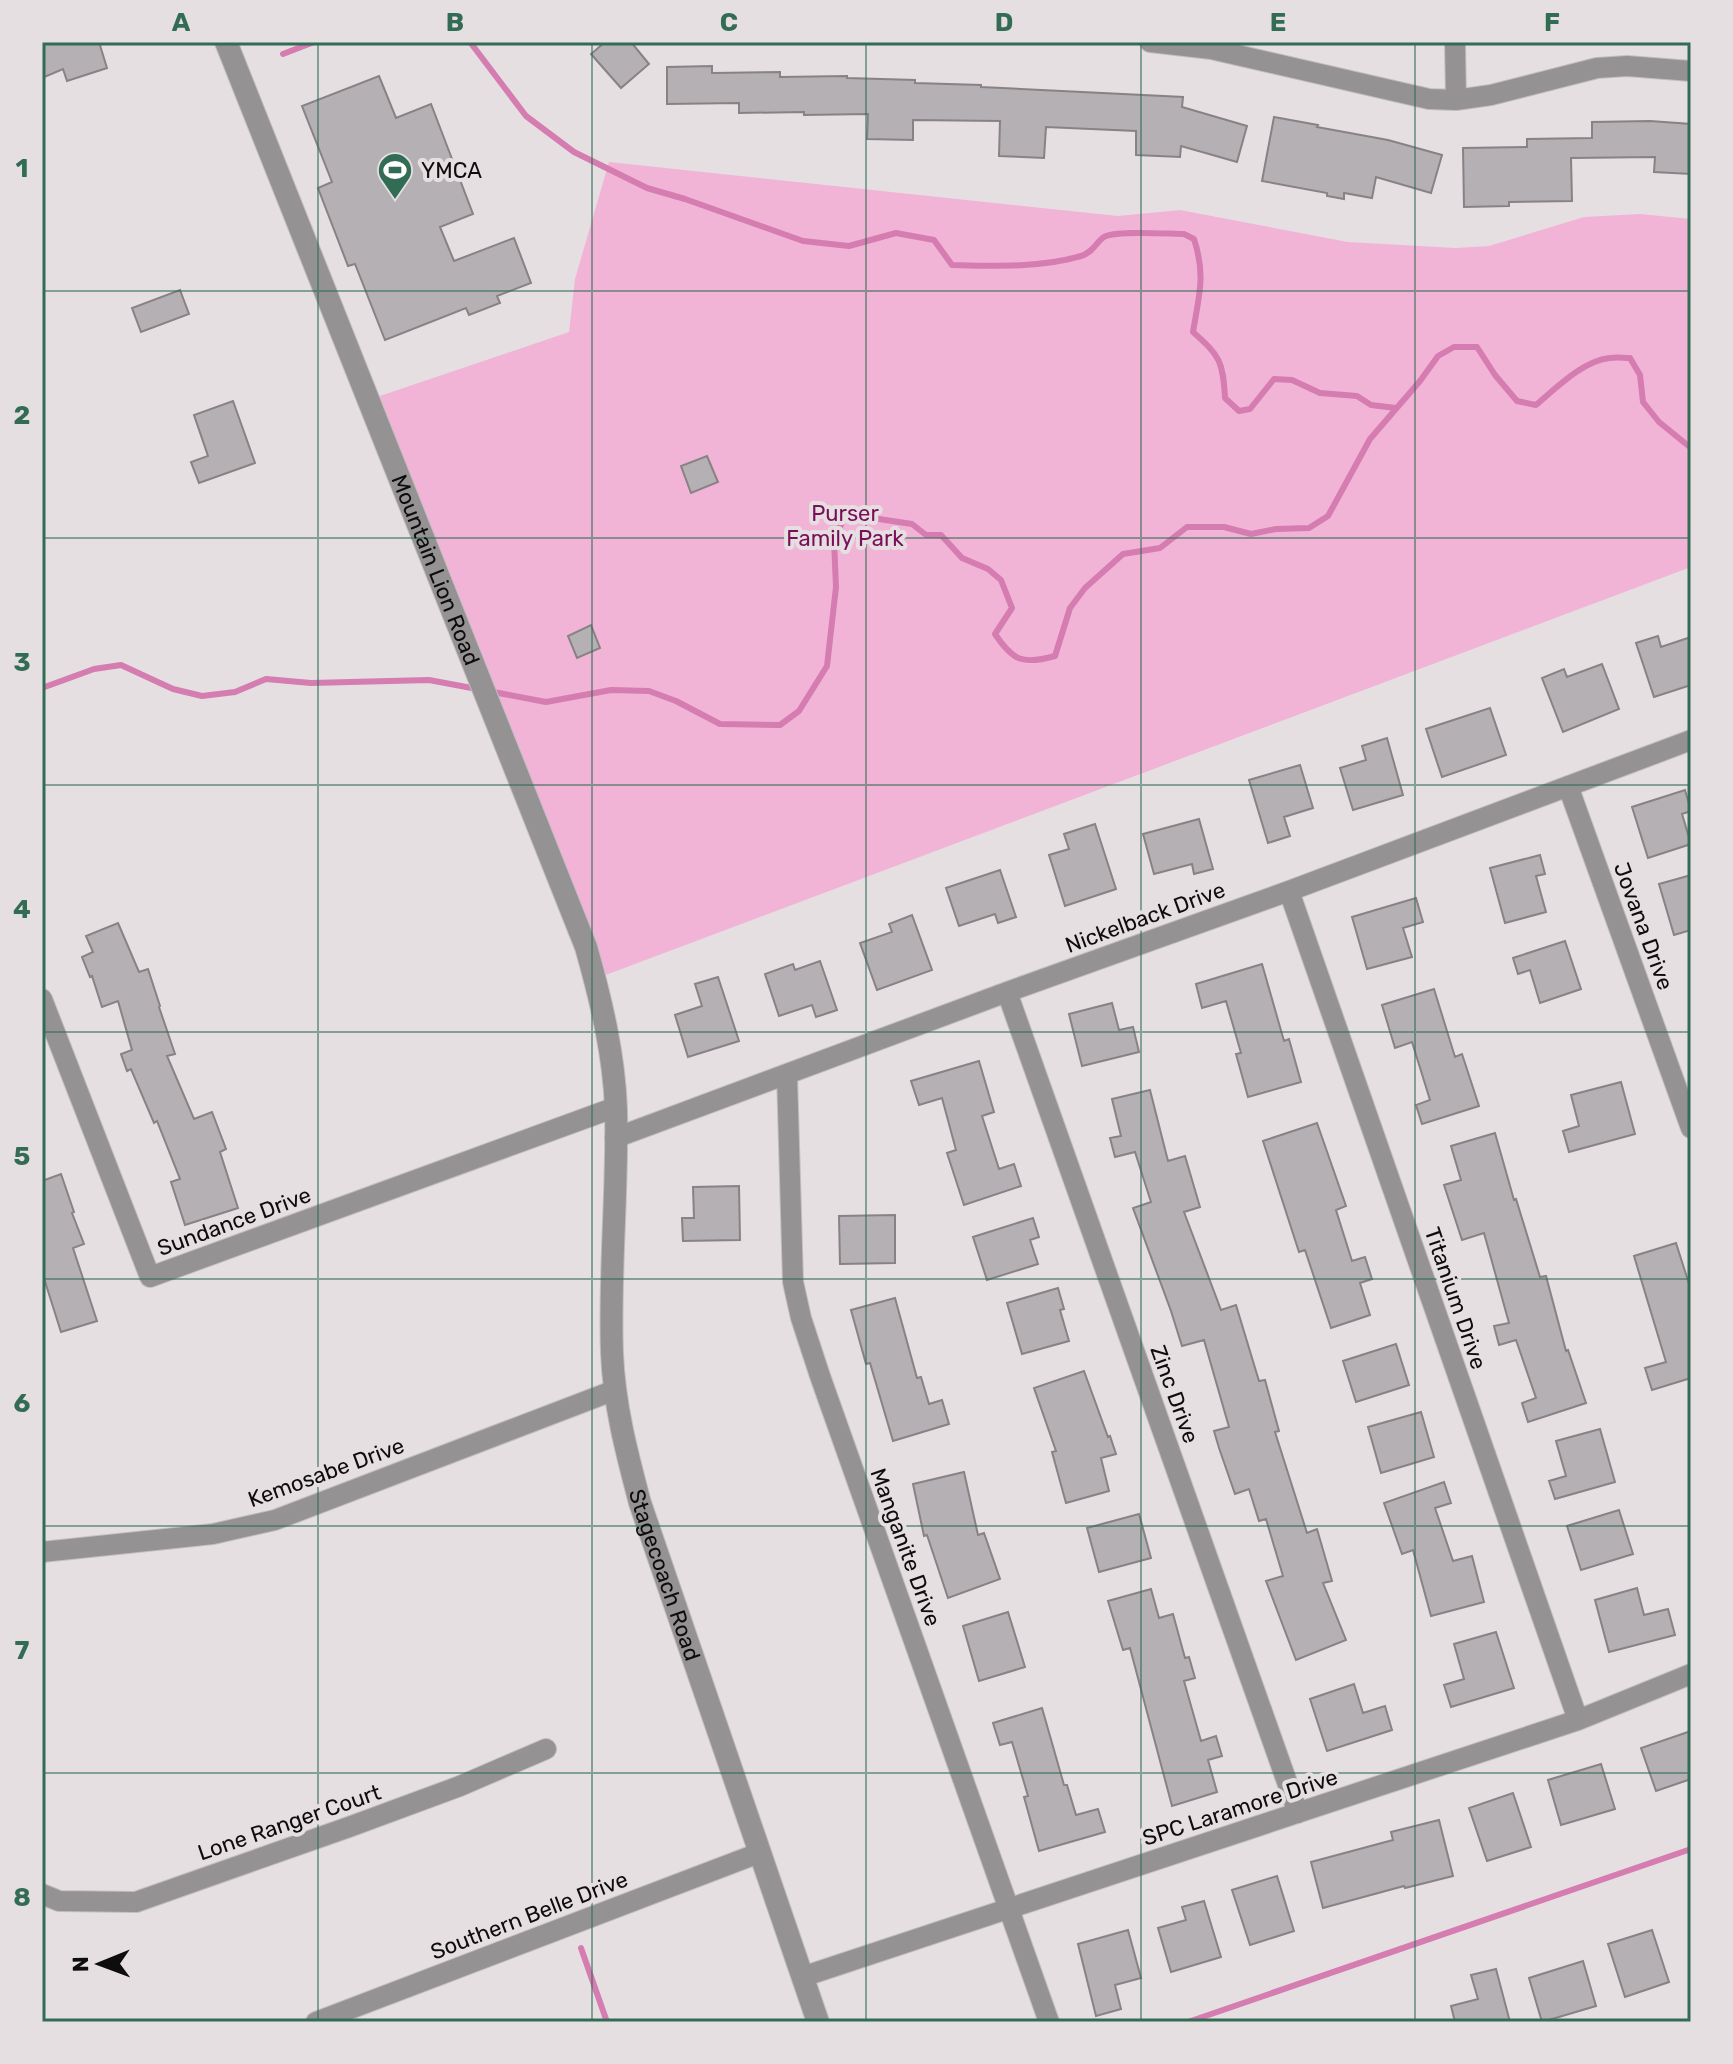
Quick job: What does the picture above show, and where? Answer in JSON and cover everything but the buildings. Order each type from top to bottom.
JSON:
[{"type":"street","name":"Mountain Lion Road","points":[[226,42],[586,947],[602,1000],[616,1107]]},
{"type":"street","points":[[1150,42],[1211,49],[1429,99],[1456,100],[1491,95],[1597,68],[1627,66],[1691,71]]},
{"type":"street","points":[[1455,42],[1456,100]]},
{"type":"street","name":"Nickelback Drive","points":[[615,1138],[1691,740]]},
{"type":"street","name":"Jovana Drive","points":[[1568,786],[1691,1128]]},
{"type":"street","name":"Titanium Drive","points":[[1289,891],[1578,1720]]},
{"type":"street","name":"Zinc Drive","points":[[1007,992],[1298,1813]]},
{"type":"street","name":"Sundance Drive","points":[[42,999],[150,1277],[616,1107]]},
{"type":"street","name":"Manganite Drive","points":[[787,1075],[793,1282],[801,1318],[1049,2022]]},
{"type":"street","name":"Stagecoach Road","points":[[616,1107],[612,1353],[624,1439],[640,1503],[818,2022]]},
{"type":"street","name":"Kemosabe Drive","points":[[42,1552],[213,1534],[275,1520],[615,1390]]},
{"type":"street","name":"SPC Laramore Drive","points":[[802,1977],[1578,1720],[1691,1674]]},
{"type":"street","name":"Lone Ranger Court","points":[[42,1894],[59,1901],[136,1902],[391,1812],[546,1749]]},
{"type":"street","name":"Southern Belle Drive","points":[[316,2022],[759,1853]]},
{"type":"green space","name":"Purser Family Park","points":[[609,162],[1118,216],[1180,210],[1348,242],[1456,248],[1489,246],[1584,217],[1640,214],[1691,219],[1691,567],[595,979],[368,400],[569,332],[575,279]]},
{"type":"waterway","points":[[283,54],[314,42]]},
{"type":"waterway","points":[[470,42],[526,116],[574,152],[647,188],[803,241],[849,246],[896,233],[934,240],[952,265],[1000,266],[1049,263],[1081,256],[1110,235],[1184,234],[1194,239],[1200,264],[1193,332],[1218,360],[1225,398],[1239,411],[1250,409],[1274,379],[1292,380],[1320,393],[1357,396],[1371,405],[1396,408]]},
{"type":"waterway","points":[[488,691],[546,702],[611,690],[649,691],[720,724],[780,725],[799,711],[827,666],[836,587],[834,540],[846,514],[912,524],[926,535],[941,535],[962,558],[988,569],[1001,580],[1012,608],[995,634],[1007,650],[1027,660],[1055,656],[1070,608],[1085,588],[1123,554],[1160,548],[1187,527],[1224,527],[1251,534],[1276,529],[1309,528],[1328,516],[1370,439],[1438,356],[1454,347],[1477,347],[1517,401],[1536,405],[1590,364],[1610,358],[1630,358],[1640,375],[1643,402],[1659,422],[1691,448]]},
{"type":"waterway","points":[[42,688],[94,669],[121,665],[173,689],[202,696],[235,692],[266,679],[311,683],[429,680],[477,689]]},
{"type":"waterway","points":[[1188,2022],[1691,1849]]},
{"type":"waterway","points":[[581,1948],[607,2022]]},
{"type":"place","name":"YMCA","points":[[395,201]]}]
